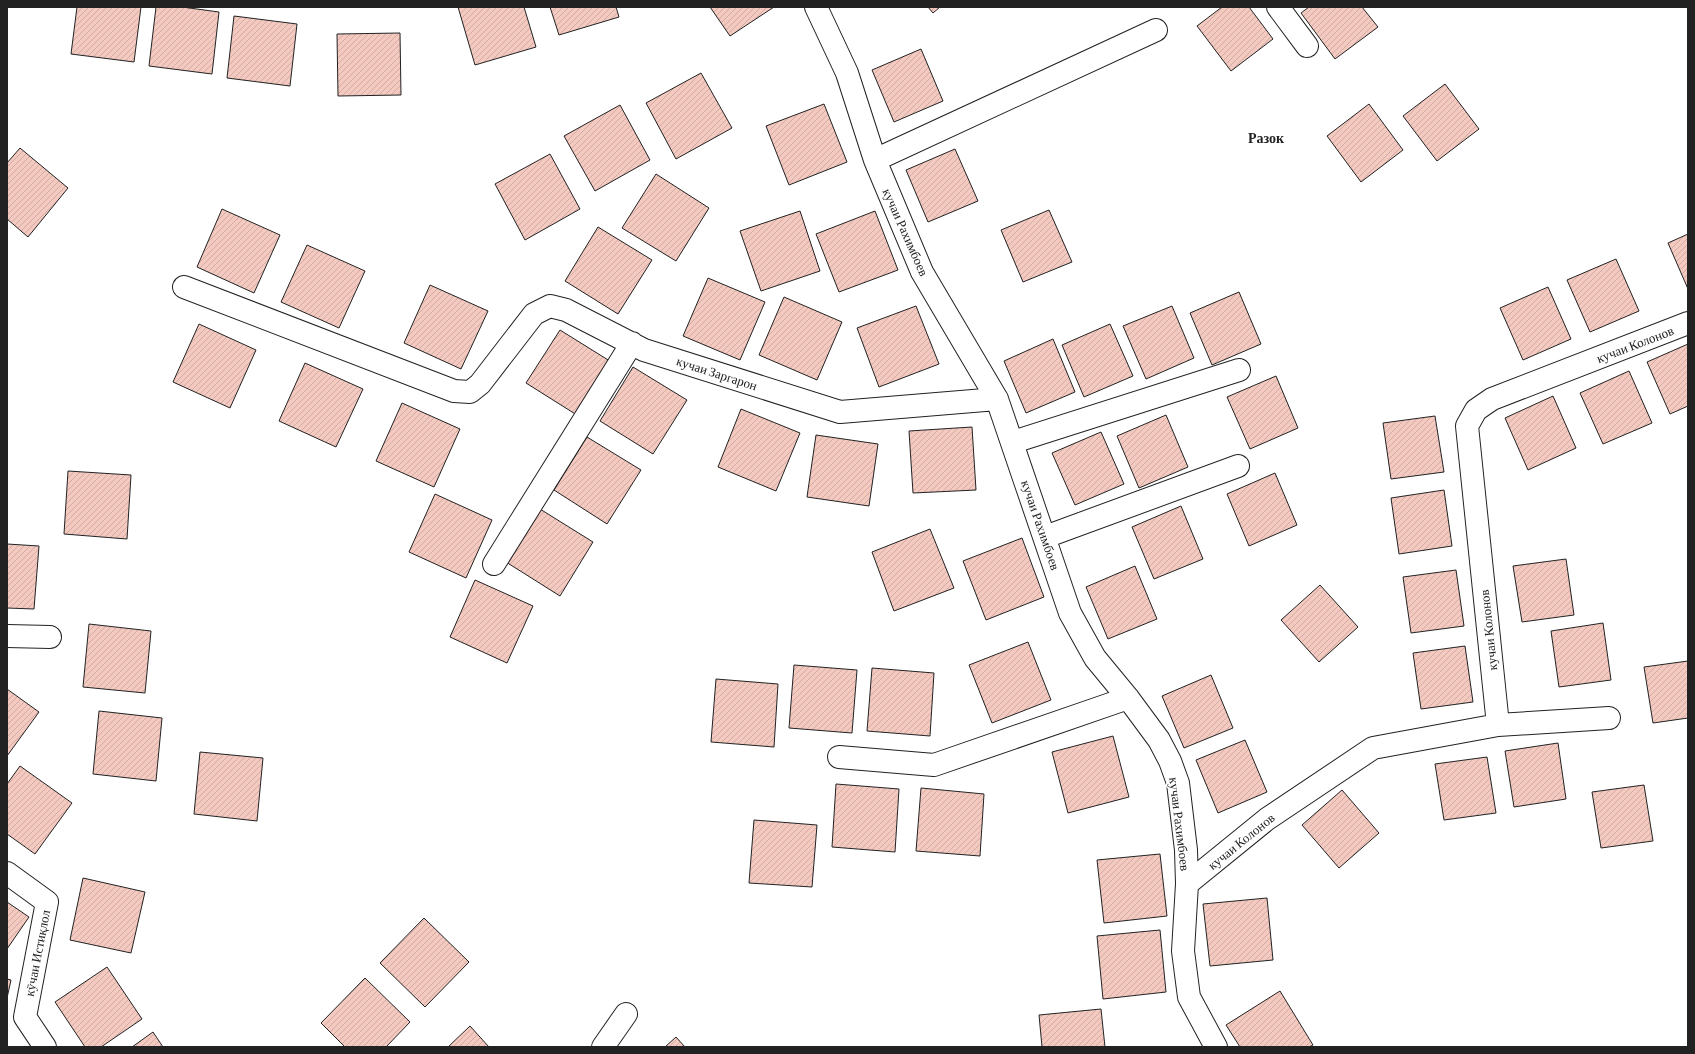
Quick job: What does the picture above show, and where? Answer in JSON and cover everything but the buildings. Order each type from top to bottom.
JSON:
[{"type":"street","name":"кучаи Рахимбоев","points":[[816,7],[846,73],[875,160],[922,272],[997,399],[1013,442],[1070,613],[1095,658],[1128,698],[1159,740],[1170,761],[1178,783],[1186,850],[1187,884],[1182,951],[1189,997],[1216,1047]]},
{"type":"street","points":[[1278,7],[1307,46]]},
{"type":"street","points":[[875,160],[1156,30]]},
{"type":"street","name":"кучаи Заргарон","points":[[184,287],[454,391],[470,392],[480,384],[534,314],[550,306],[566,310],[644,350],[840,412],[997,399]]},
{"type":"street","name":"кучаи Колонов","points":[[1187,884],[1267,819],[1374,748],[1498,725],[1467,426],[1476,410],[1492,399],[1688,324]]},
{"type":"street","points":[[494,564],[632,343]]},
{"type":"street","points":[[1013,442],[1239,370]]},
{"type":"street","points":[[1045,537],[1238,466]]},
{"type":"street","points":[[7,636],[50,637]]},
{"type":"street","points":[[840,757],[934,765],[1128,698]]},
{"type":"street","points":[[1498,725],[1608,718]]},
{"type":"street","name":"кӯчаи Истиқлол","points":[[7,873],[47,902],[25,1017],[45,1047]]},
{"type":"street","points":[[603,1047],[626,1014]]},
{"type":"district","name":"Разок","points":[[1266,138]]}]
